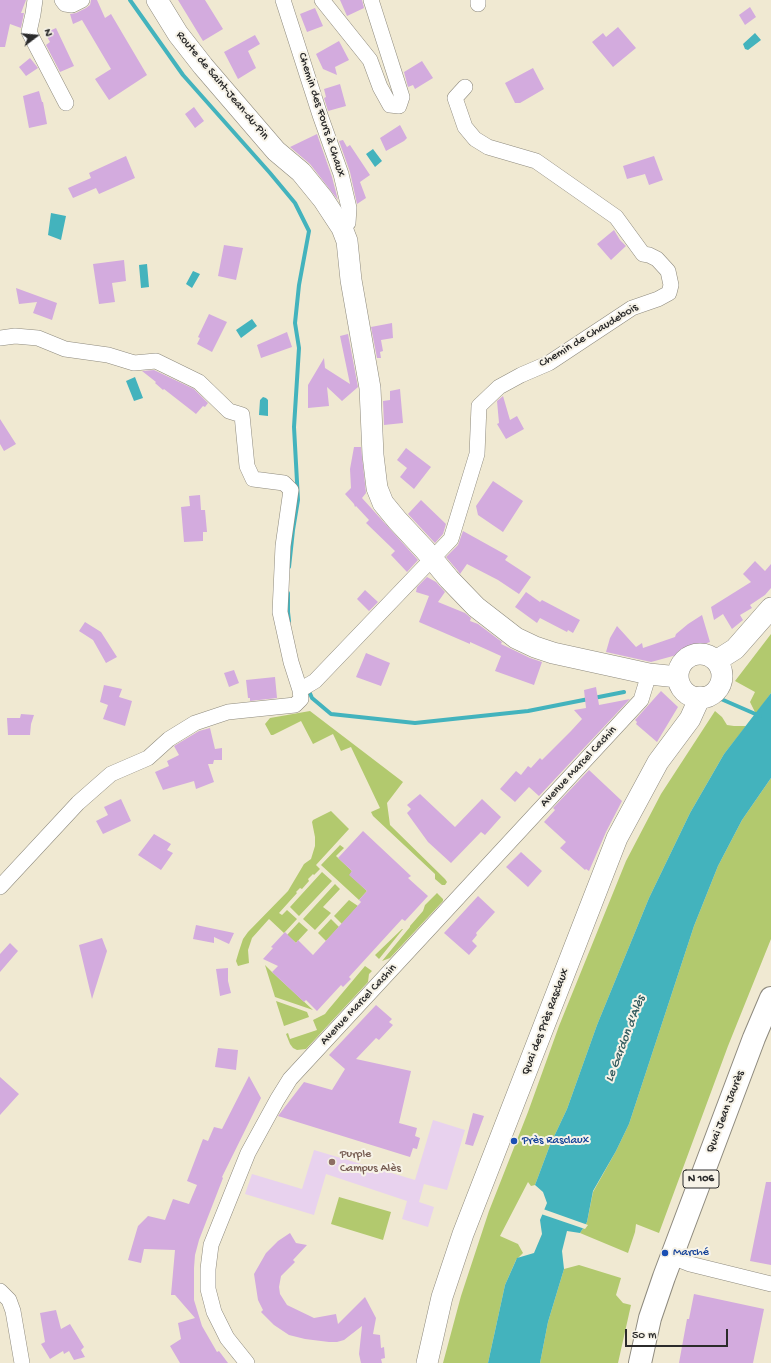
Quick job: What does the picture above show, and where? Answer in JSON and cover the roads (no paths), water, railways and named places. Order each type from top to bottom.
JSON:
[{"type":"main road","name":"Route de Saint-Jean-du-Pin","points":[[157,0],[178,34],[203,66],[276,151],[301,172],[324,198],[342,228],[347,241],[351,280],[370,388],[373,455],[377,488],[383,503],[449,579],[476,607],[516,638],[535,647],[553,653],[665,676]]},
{"type":"main road","name":"Route de Saint-Jean-du-Pin","points":[[276,151],[280,160],[313,202],[329,230],[338,255],[350,308],[360,334]]},
{"type":"main road","points":[[716,661],[735,648],[771,608]]},
{"type":"main road","points":[[705,654],[711,656],[716,661],[721,672],[720,684],[717,690],[712,694],[700,697],[688,694],[680,683],[665,676],[692,655],[705,654]]},
{"type":"main road","name":"Quai des Près Rasclaux","points":[[427,1363],[442,1297],[463,1234],[618,838],[658,762],[690,719],[700,697]]},
{"type":"main road","name":"Quai Jean Jaurès","points":[[652,1363],[678,1259],[754,1038],[771,998]]},
{"type":"main road","name":"Quai Jean Jaurès","points":[[640,1363],[650,1318],[678,1259],[771,1033]]},
{"type":"street","points":[[35,0],[29,32],[66,103]]},
{"type":"street","points":[[62,0],[65,4],[72,5],[82,0]]},
{"type":"street","name":"Chemin des Fours à Chaux","points":[[283,0],[341,174],[350,208],[348,223],[342,228]]},
{"type":"street","points":[[322,0],[370,60],[380,86],[390,104],[399,106],[402,97],[371,0]]},
{"type":"street","name":"Chemin de Chaudebois","points":[[433,559],[451,540],[478,454],[479,406],[499,387],[521,375],[549,363],[632,308],[658,299],[668,293],[671,285],[668,271],[656,259],[649,255],[643,254],[616,217],[536,161],[488,147],[475,139],[465,127],[455,98],[465,87]]},
{"type":"street","points":[[0,338],[15,336],[38,338],[64,349],[108,355],[134,363],[156,361],[199,382],[229,411],[242,415],[247,466],[253,479],[284,483],[291,490],[282,546],[280,612],[301,699],[295,705],[228,712],[195,723],[169,739],[148,758],[111,774],[78,803],[0,887]]},
{"type":"street","points":[[300,690],[315,681],[433,559]]},
{"type":"street","name":"Avenue Marcel Cachin","points":[[248,1363],[227,1338],[214,1312],[208,1289],[208,1269],[211,1245],[248,1153],[277,1100],[290,1079],[641,700],[665,676]]},
{"type":"street","points":[[678,1259],[690,1264],[771,1284]]},
{"type":"street","points":[[0,1291],[9,1300],[13,1311],[22,1363]]},
{"type":"water","points":[[755,33],[761,40],[748,50],[745,49],[743,44]]},
{"type":"water","points":[[373,149],[382,161],[375,167],[366,154]]},
{"type":"water","points":[[51,213],[66,216],[61,240],[48,235]]},
{"type":"water","points":[[147,264],[149,287],[141,288],[139,265]]},
{"type":"water","points":[[193,271],[200,274],[192,288],[186,284]]},
{"type":"water","points":[[252,319],[257,326],[241,338],[236,330]]},
{"type":"water","points":[[135,377],[143,398],[134,401],[126,381]]},
{"type":"water","points":[[263,397],[268,400],[268,416],[259,415],[260,400]]},
{"type":"water","name":"Le Gardon d'Alès","points":[[771,693],[771,778],[742,820],[718,866],[694,926],[629,1124],[616,1151],[593,1191],[587,1222],[580,1233],[567,1231],[562,1251],[564,1269],[548,1322],[540,1363],[488,1363],[505,1285],[517,1258],[534,1253],[542,1234],[540,1220],[547,1203],[543,1192],[535,1185],[550,1145],[567,1109],[597,1025],[649,898],[690,813],[724,754]]},
{"type":"waterway","points":[[130,0],[183,75],[295,203],[309,231],[299,285],[295,323],[299,348],[294,427],[298,500],[289,567]]},
{"type":"waterway","points":[[288,593],[289,621]]},
{"type":"waterway","points":[[308,689],[312,698],[331,714],[415,723],[528,711],[624,692]]},
{"type":"waterway","points":[[721,699],[760,716]]},
{"type":"place","name":"Près Rasclaux","points":[[514,1141]]},
{"type":"place","name":"Purple Campus Alès","points":[[332,1162]]},
{"type":"place","name":"Marché","points":[[665,1253]]}]
